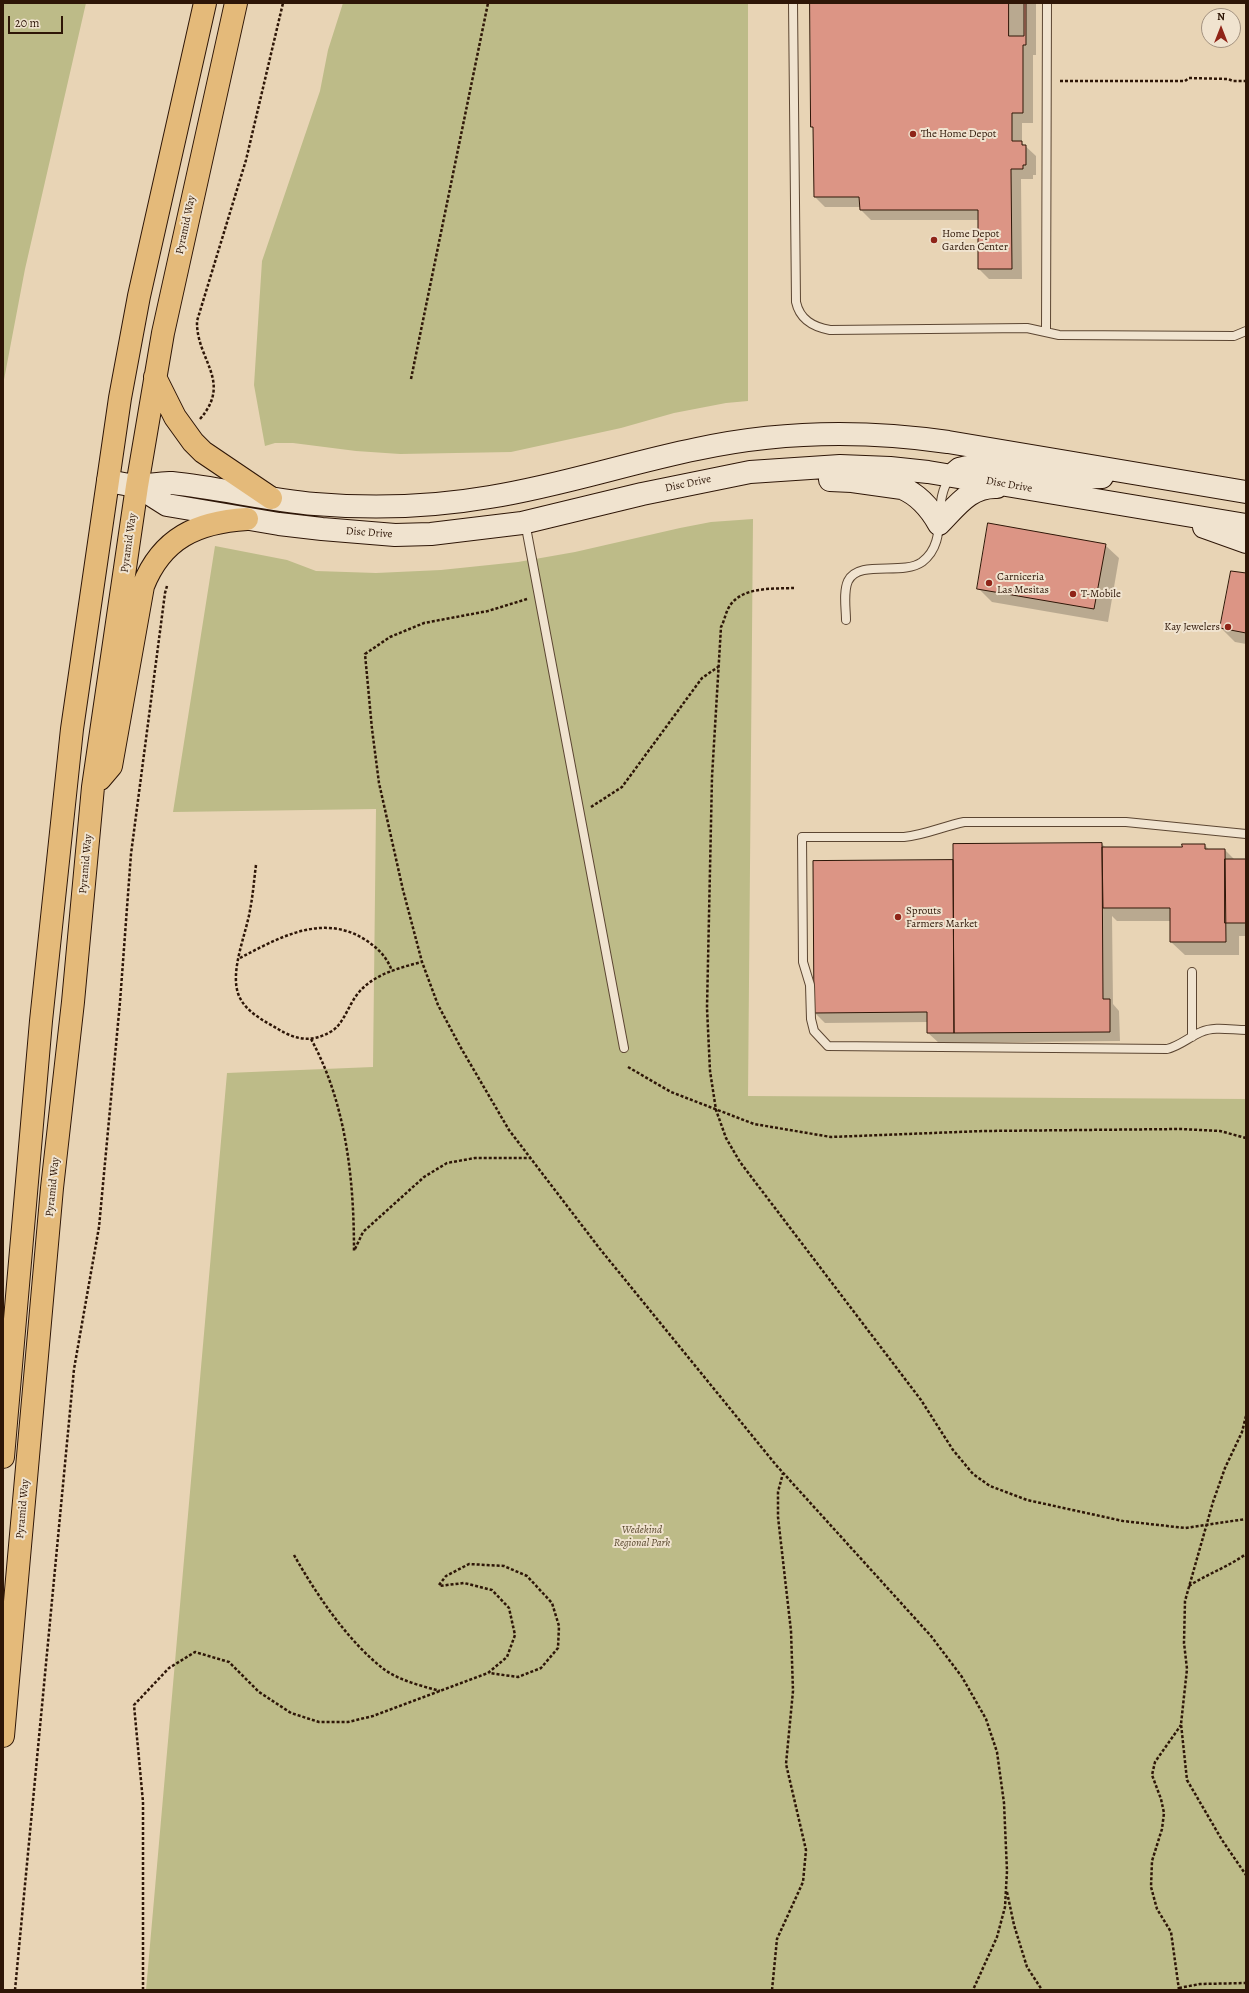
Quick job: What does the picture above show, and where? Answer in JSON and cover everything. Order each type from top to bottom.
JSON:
[{"type":"main road","points":[[3,1457],[41,1021],[72,729],[120,398],[139,296],[205,3]]},
{"type":"main road","name":"Pyramid Way","points":[[3,1736],[52,1188],[73,1002],[93,787],[137,486],[155,377],[199,165],[236,3]]},
{"type":"main road","points":[[155,377],[175,417],[193,442],[218,463],[231,470],[271,498]]},
{"type":"main road","name":"Disc Drive","points":[[108,481],[137,486],[170,482],[315,504],[406,506],[452,503],[528,490],[639,462],[736,442],[789,436],[834,434],[912,437],[1246,492]]},
{"type":"main road","points":[[525,522],[544,502],[553,498],[677,467],[736,442]]},
{"type":"main road","points":[[951,476],[958,469],[976,465],[1065,478],[1142,474]]},
{"type":"main road","name":"Disc Drive","points":[[137,486],[166,505],[247,519],[322,529],[395,535],[431,534],[484,529],[525,522],[708,480],[750,472],[840,466],[890,468],[951,476],[1246,525]]},
{"type":"main road","points":[[708,480],[770,478],[852,481],[902,488],[926,504],[940,524],[970,494],[978,489],[990,487],[1020,487]]},
{"type":"main road","points":[[1160,510],[1246,542]]},
{"type":"main road","points":[[93,787],[111,766],[142,586],[149,570],[158,556],[170,544],[182,536],[214,522],[247,519]]},
{"type":"lane","points":[[793,3],[795,284],[798,310],[803,318],[811,324],[830,330],[1027,328],[1059,335],[1234,336],[1246,331]]},
{"type":"lane","points":[[1046,332],[1047,3]]},
{"type":"lane","points":[[846,620],[846,589],[848,581],[854,574],[868,569],[911,567],[922,562],[933,548],[940,524],[943,489],[951,476]]},
{"type":"lane","points":[[525,522],[624,1048]]},
{"type":"lane","points":[[1246,834],[1126,822],[964,822],[948,825],[916,836],[802,837],[803,962],[810,985],[811,1019],[814,1031],[828,1046],[1167,1049],[1174,1048],[1209,1029],[1246,1030]]},
{"type":"lane","points":[[1192,972],[1192,1037]]},
{"type":"path","points":[[200,420],[209,409],[214,391],[213,375],[199,343],[197,322],[246,160],[283,3]]},
{"type":"path","points":[[411,379],[488,3]]},
{"type":"path","points":[[1060,81],[1184,81],[1190,78],[1246,81]]},
{"type":"path","points":[[15,1990],[74,1369],[99,1227],[120,1002],[131,854],[165,592],[170,579]]},
{"type":"path","points":[[794,588],[760,590],[743,595],[728,608],[722,628],[718,667],[712,777],[707,1008],[710,1071],[716,1110],[726,1138],[740,1162],[921,1400],[953,1450],[973,1474],[990,1486],[1027,1500],[1123,1521],[1184,1528],[1246,1519]]},
{"type":"path","points":[[539,593],[513,605],[424,623],[390,637],[365,654],[372,729],[379,783],[388,832],[422,962],[438,1005],[461,1048],[509,1130],[642,1302],[783,1472],[931,1636],[962,1677],[986,1719],[997,1752],[1004,1803],[1007,1872],[1005,1907],[997,1937],[973,1990]]},
{"type":"path","points":[[580,813],[622,787],[702,678],[718,667]]},
{"type":"path","points":[[256,865],[250,910],[235,974],[239,996],[246,1008],[292,1038],[311,1039],[333,1030],[343,1018],[356,995],[378,977],[422,962]]},
{"type":"path","points":[[239,958],[278,938],[305,930],[332,927],[352,931],[374,945],[389,962],[392,971]]},
{"type":"path","points":[[311,1039],[323,1062],[348,1152],[354,1220],[354,1251],[363,1232],[424,1177],[447,1163],[475,1158],[530,1158]]},
{"type":"path","points":[[628,1067],[671,1092],[754,1124],[831,1137],[991,1131],[1180,1128],[1220,1131],[1246,1138]]},
{"type":"path","points":[[1246,1416],[1242,1432],[1225,1468],[1206,1524],[1196,1568],[1188,1586],[1185,1601],[1184,1643],[1187,1669],[1182,1724],[1187,1780],[1222,1840],[1246,1875]]},
{"type":"path","points":[[772,1990],[777,1939],[803,1882],[806,1850],[786,1764],[792,1691],[791,1631],[778,1517],[778,1492],[783,1472]]},
{"type":"path","points":[[294,1554],[314,1590],[364,1651],[386,1670],[413,1683],[440,1691]]},
{"type":"path","points":[[1188,1586],[1205,1576],[1224,1568],[1246,1554]]},
{"type":"path","points":[[143,1990],[143,1802],[134,1705],[169,1668],[195,1652],[229,1662],[259,1692],[291,1713],[319,1722],[348,1722],[373,1716],[488,1673],[507,1657],[515,1635],[509,1608],[492,1590],[464,1583],[439,1586],[446,1576],[469,1564],[504,1566],[528,1576],[552,1603],[560,1626],[558,1648],[541,1668],[518,1677],[488,1673]]},
{"type":"path","points":[[1182,1724],[1155,1762],[1152,1775],[1161,1799],[1164,1813],[1162,1829],[1152,1861],[1151,1887],[1157,1910],[1171,1932],[1179,1989],[1200,1984],[1246,1983]]},
{"type":"path","points":[[1006,1889],[1014,1925],[1027,1968],[1042,1990]]},
{"type":"green space","points":[[3,3],[86,3],[25,269],[3,385]]},
{"type":"green space","points":[[343,3],[748,3],[748,401],[726,403],[674,413],[621,428],[511,452],[400,454],[356,451],[293,443],[275,443],[265,446],[254,385],[262,261],[320,91],[328,50]]},
{"type":"green space","name":"Wedekind Regional Park","points":[[753,519],[748,1096],[1246,1099],[1246,1990],[146,1990],[227,1073],[373,1067],[376,809],[173,812],[215,546],[287,560],[316,571],[376,573],[441,570],[518,562],[575,552],[711,522]]},
{"type":"building","name":"The Home Depot","points":[[810,3],[1026,3],[1026,45],[1023,45],[1023,113],[1012,113],[1012,141],[1022,141],[1022,145],[1026,145],[1026,165],[1023,165],[1023,169],[1011,169],[1012,269],[978,269],[978,210],[860,210],[859,197],[814,197],[813,127],[811,127]]},
{"type":"building","points":[[1009,3],[1024,3],[1024,36],[1009,36]]},
{"type":"building","points":[[988,523],[1106,544],[1094,609],[977,589]]},
{"type":"building","points":[[1231,571],[1246,573],[1246,633],[1220,628]]},
{"type":"building","points":[[1102,843],[1103,999],[1110,999],[1110,1032],[954,1033],[953,844]]},
{"type":"building","points":[[1182,844],[1205,844],[1205,849],[1225,849],[1226,942],[1170,942],[1170,908],[1103,908],[1102,847],[1182,847]]},
{"type":"building","points":[[1225,859],[1246,859],[1246,923],[1225,923]]},
{"type":"building","points":[[953,860],[954,1033],[927,1033],[927,1012],[814,1013],[813,861]]},
{"type":"place","name":"The Home Depot","points":[[913,134]]},
{"type":"place","name":"Home Depot Garden Center","points":[[934,240]]},
{"type":"place","name":"Carniceria Las Mesitas","points":[[989,583]]},
{"type":"place","name":"T-Mobile","points":[[1073,594]]},
{"type":"place","name":"Kay Jewelers","points":[[1228,627]]},
{"type":"place","name":"Sprouts Farmers Market","points":[[898,917]]}]
